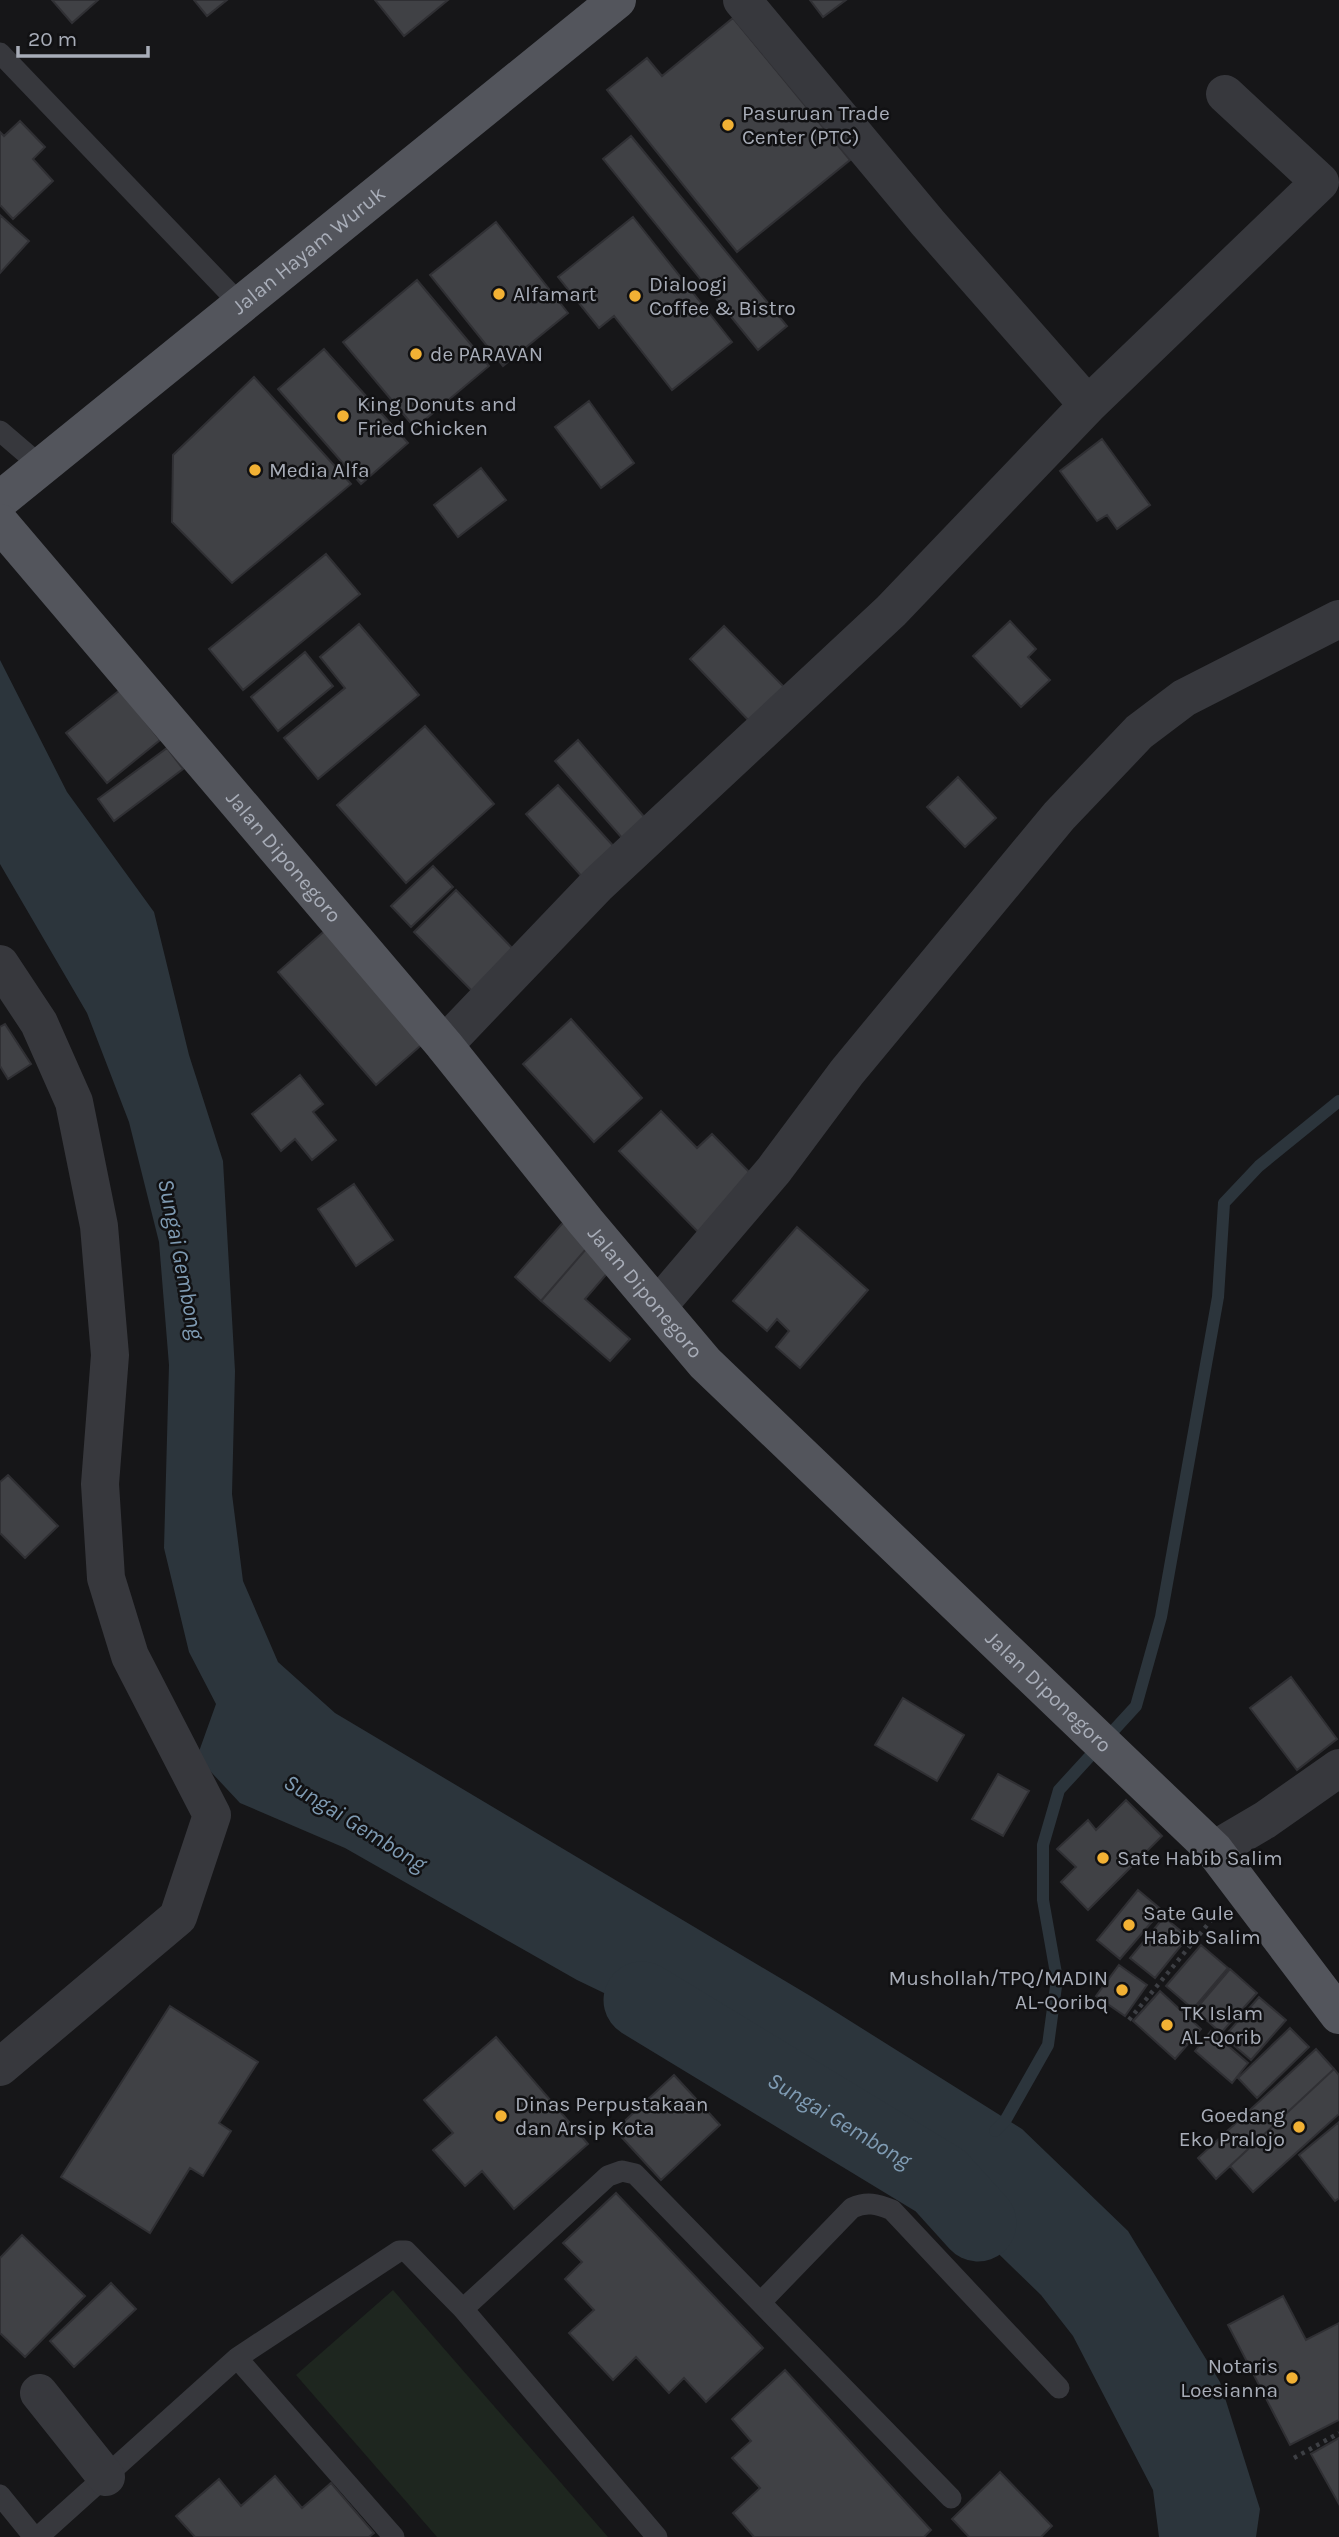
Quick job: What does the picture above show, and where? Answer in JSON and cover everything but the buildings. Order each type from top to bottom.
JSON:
[{"type":"main road","name":"Jalan Hayam Wuruk","points":[[0,500],[617,0]]},
{"type":"main road","name":"Jalan Diponegoro","points":[[0,523],[444,1045],[586,1222],[705,1363],[1214,1850],[1339,2015]]},
{"type":"street","points":[[742,0],[928,223],[1088,405]]},
{"type":"street","points":[[444,1045],[597,885],[891,611],[1088,405],[1330,192],[1226,94]]},
{"type":"street","points":[[658,1306],[774,1170],[848,1072],[1059,816],[1139,732],[1184,698],[1339,619]]},
{"type":"street","points":[[0,964],[39,1023],[74,1102],[99,1226],[110,1355],[100,1484],[106,1578],[130,1656],[212,1815],[178,1917],[1,2064]]},
{"type":"street","points":[[1214,1850],[1265,1820],[1339,1768]]},
{"type":"street","points":[[39,2393],[106,2477]]},
{"type":"lane","points":[[0,53],[241,305]]},
{"type":"lane","points":[[0,431],[42,467]]},
{"type":"lane","points":[[463,2309],[608,2176],[622,2171],[635,2174],[762,2301],[951,2498]]},
{"type":"lane","points":[[762,2301],[852,2208],[864,2203],[878,2204],[892,2210],[1059,2388]]},
{"type":"lane","points":[[0,2495],[36,2537],[237,2358],[399,2251],[410,2254],[463,2309],[657,2537]]},
{"type":"lane","points":[[237,2358],[394,2537]]},
{"type":"path","points":[[1129,2020],[1240,1885]]},
{"type":"path","points":[[1294,2458],[1339,2433]]},
{"type":"shaded area","points":[[393,2290],[608,2537],[437,2537],[296,2375]]},
{"type":"water","points":[[0,660],[67,792],[154,912],[189,1055],[223,1161],[235,1371],[232,1494],[243,1581],[278,1662],[335,1713],[812,1997],[1022,2129],[1128,2231],[1220,2382],[1260,2509],[1256,2537],[1159,2537],[1153,2490],[1073,2336],[1041,2295],[895,2153],[762,2069],[577,1980],[345,1848],[240,1803],[197,1757],[216,1704],[189,1652],[164,1548],[169,1365],[159,1242],[129,1122],[87,1013],[0,864]]},
{"type":"waterway","points":[[995,2131],[1005,2121],[1048,2045],[1057,1979],[1043,1900],[1043,1845],[1059,1790],[1136,1706],[1161,1617],[1218,1297],[1224,1203],[1259,1166],[1339,1101]]},
{"type":"waterway","name":"Sungai Gembong","points":[[642,2000],[940,2181],[978,2223]]},
{"type":"place","name":"Pasuruan Trade Center (PTC)","points":[[728,125]]},
{"type":"place","name":"Alfamart","points":[[499,294]]},
{"type":"place","name":"Dialoogi Coffee & Bistro","points":[[635,296]]},
{"type":"place","name":"de PARAVAN","points":[[416,354]]},
{"type":"place","name":"King Donuts and Fried Chicken","points":[[343,416]]},
{"type":"place","name":"Media Alfa","points":[[255,470]]},
{"type":"place","name":"Sate Habib Salim","points":[[1103,1858]]},
{"type":"place","name":"Sate Gule Habib Salim","points":[[1129,1925]]},
{"type":"place","name":"Mushollah/TPQ/MADIN AL-Qoribq","points":[[1122,1990]]},
{"type":"place","name":"TK Islam AL-Qorib","points":[[1167,2025]]},
{"type":"place","name":"Dinas Perpustakaan dan Arsip Kota","points":[[501,2116]]},
{"type":"place","name":"Goedang Eko Pralojo","points":[[1299,2127]]},
{"type":"place","name":"Notaris Loesianna","points":[[1292,2378]]}]
